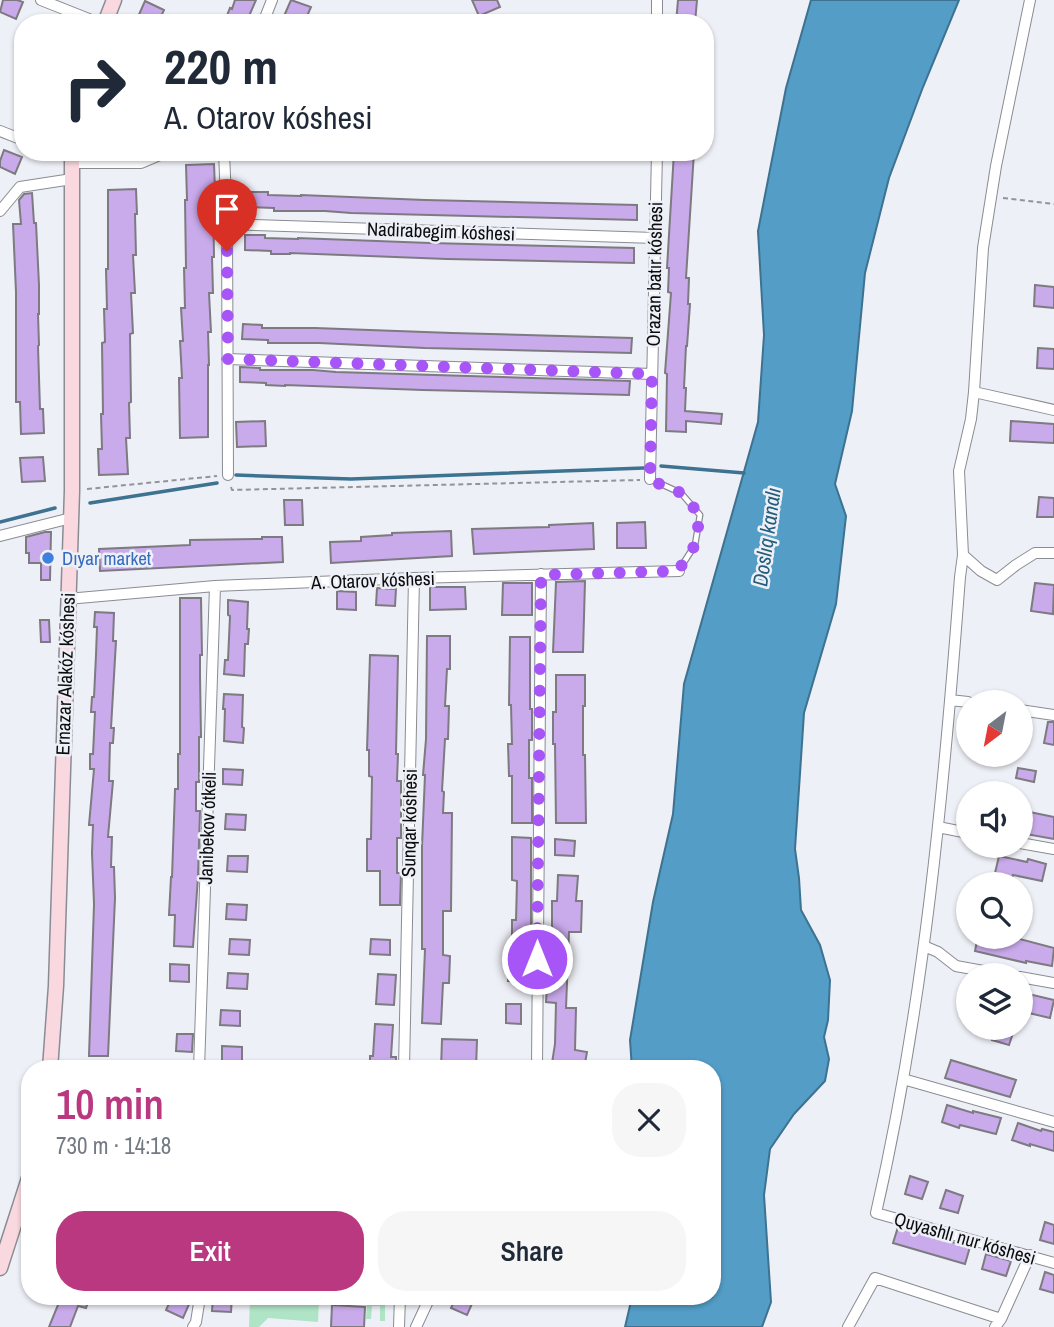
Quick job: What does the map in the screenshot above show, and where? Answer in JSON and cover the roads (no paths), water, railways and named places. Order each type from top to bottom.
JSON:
[{"type":"main road","name":"Ernazar Alakóz kóshesi","points":[[51,1060],[56,972],[72,491],[72,161]]},
{"type":"main road","points":[[0,1268],[21,1203]]},
{"type":"street","points":[[41,0],[76,14]]},
{"type":"street","points":[[1030,0],[983,248],[974,392],[959,471],[964,555],[938,827],[924,947],[902,1079],[1054,1122]]},
{"type":"street","points":[[113,161],[146,161]]},
{"type":"street","points":[[224,161],[228,475]]},
{"type":"street","name":"Orazan batır kóshesi","points":[[650,480],[657,161]]},
{"type":"street","points":[[0,211],[20,187],[72,178]]},
{"type":"street","name":"Nadirabegim kóshesi","points":[[227,224],[655,238]]},
{"type":"street","points":[[228,359],[652,374]]},
{"type":"street","points":[[974,392],[1054,410]]},
{"type":"street","points":[[0,536],[71,518]]},
{"type":"street","points":[[964,555],[981,571],[997,580],[1035,553],[1054,553]]},
{"type":"street","name":"A. Otarov kóshesi","points":[[67,599],[215,586],[678,571]]},
{"type":"street","points":[[537,1060],[541,575]]},
{"type":"street","name":"Sunqar kóshesi","points":[[404,1060],[414,578]]},
{"type":"street","name":"Janibekov ótkeli","points":[[199,1060],[215,586]]},
{"type":"street","points":[[950,700],[956,701]]},
{"type":"street","points":[[1033,712],[1054,715]]},
{"type":"street","points":[[938,827],[956,831]]},
{"type":"street","points":[[1033,845],[1054,849]]},
{"type":"street","points":[[924,947],[938,952],[956,966]]},
{"type":"street","points":[[1033,980],[1054,984]]},
{"type":"street","name":"Quyashlı nur kóshesi","points":[[902,1079],[876,1213],[1054,1263]]},
{"type":"street","points":[[848,1327],[875,1278],[998,1323],[1030,1255]]},
{"type":"street","points":[[198,1325],[199,1305]]},
{"type":"street","points":[[399,1327],[400,1305]]},
{"type":"street","points":[[416,1327],[426,1305]]},
{"type":"lane","points":[[650,480],[681,493],[700,515],[695,545],[678,571]]},
{"type":"water","name":"Doslıq kanalı","points":[[811,0],[959,0],[889,178],[865,273],[852,411],[835,484],[846,516],[836,604],[804,713],[795,849],[801,910],[820,945],[830,980],[828,1020],[824,1037],[829,1059],[825,1081],[794,1114],[770,1149],[764,1195],[771,1302],[762,1327],[625,1327],[630,1305],[721,1305],[721,1060],[631,1060],[630,1040],[653,902],[673,814],[684,684],[758,422],[764,335],[758,231],[786,88]]},
{"type":"waterway","points":[[661,466],[744,473]]},
{"type":"waterway","points":[[236,475],[351,479],[644,468]]},
{"type":"waterway","points":[[90,503],[217,483]]},
{"type":"waterway","points":[[0,522],[55,508]]},
{"type":"place","name":"Dıyar market","points":[[48,558]]}]
